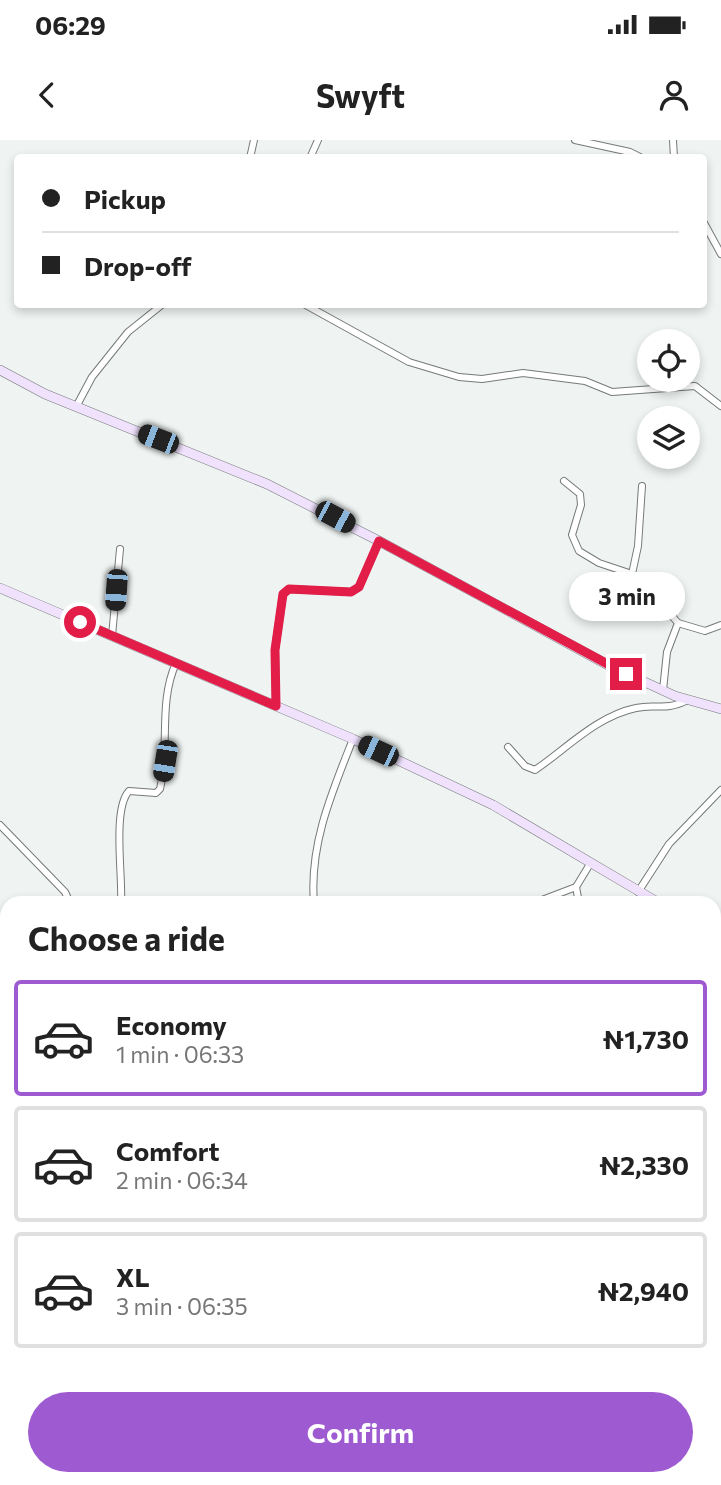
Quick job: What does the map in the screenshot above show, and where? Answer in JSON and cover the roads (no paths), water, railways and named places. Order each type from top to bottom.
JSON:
[{"type":"street","points":[[575,140],[634,154]]},
{"type":"street","points":[[707,228],[721,254]]},
{"type":"street","points":[[76,407],[92,377],[128,332],[158,308]]},
{"type":"street","points":[[310,308],[409,362],[459,377],[482,379],[523,373],[585,380],[612,392],[695,386],[721,406]]},
{"type":"street","points":[[0,370],[45,394],[267,484],[379,541],[608,665],[688,700],[721,709]]},
{"type":"street","points":[[564,481],[580,494],[581,505],[572,535],[579,551],[599,563],[632,574]]},
{"type":"street","points":[[642,486],[638,546],[631,585],[666,609],[678,623],[705,631],[721,625]]},
{"type":"street","points":[[276,706],[275,650],[283,594],[289,589],[351,592],[359,587],[379,541]]},
{"type":"street","points":[[112,636],[120,549]]},
{"type":"street","points":[[0,587],[353,739],[493,805],[646,896]]},
{"type":"street","points":[[663,690],[667,652],[678,623]]},
{"type":"street","points":[[121,896],[119,857],[123,802],[128,791],[156,793],[160,789],[165,761],[167,689],[176,663]]},
{"type":"street","points":[[508,747],[525,765],[535,771],[598,724],[636,708],[672,708],[688,700]]},
{"type":"street","points":[[313,896],[312,884],[320,830],[353,739]]},
{"type":"street","points":[[638,891],[669,844],[721,790]]},
{"type":"street","points":[[0,825],[67,896]]},
{"type":"street","points":[[552,896],[576,887],[590,864]]},
{"type":"street","points":[[576,887],[578,896]]}]
